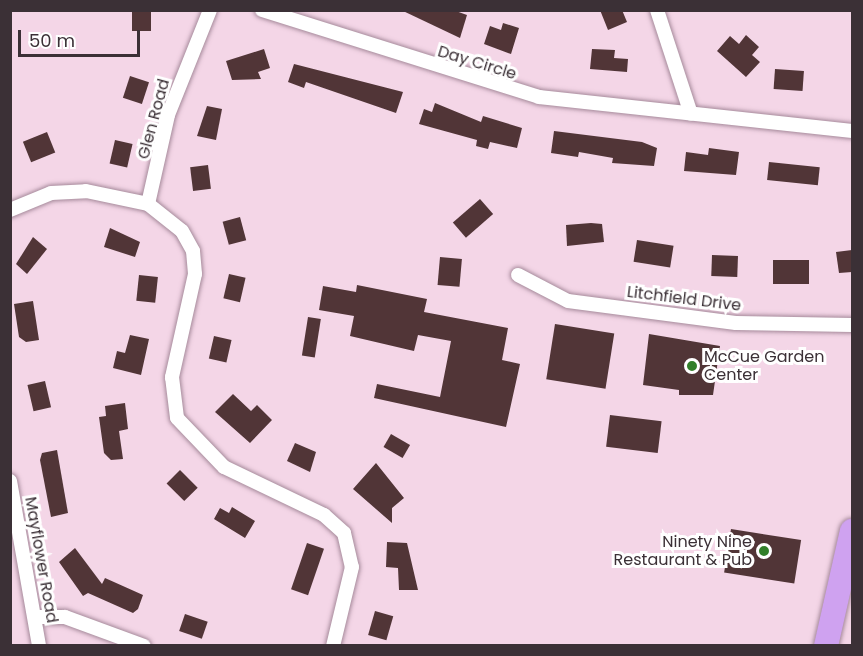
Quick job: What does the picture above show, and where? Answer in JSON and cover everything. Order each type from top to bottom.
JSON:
[{"type":"highway","points":[[826,645],[852,531]]},
{"type":"highway","points":[[841,581],[852,624]]},
{"type":"street","name":"Glen Road","points":[[148,204],[168,115],[210,10]]},
{"type":"street","name":"Day Circle","points":[[262,10],[511,91],[691,114],[852,131]]},
{"type":"street","points":[[657,10],[691,114]]},
{"type":"street","points":[[10,210],[41,196],[75,190],[148,204],[182,231],[195,261],[172,377],[177,418],[224,467],[324,515],[344,533],[352,567],[333,645]]},
{"type":"street","name":"Litchfield Drive","points":[[518,275],[568,301],[736,322],[852,325]]},
{"type":"street","name":"Mayflower Road","points":[[10,481],[39,645]]},
{"type":"street","points":[[35,617],[59,616],[144,645]]},
{"type":"building","points":[[132,10],[151,10],[151,31],[132,31]]},
{"type":"building","points":[[401,10],[453,10],[467,15],[460,38]]},
{"type":"building","points":[[600,10],[622,10],[627,22],[608,30]]},
{"type":"building","points":[[503,23],[519,28],[511,54],[484,44],[490,26],[501,30]]},
{"type":"building","points":[[746,35],[759,47],[752,55],[760,62],[746,77],[717,51],[730,36],[739,44]]},
{"type":"building","points":[[264,49],[270,68],[258,72],[261,79],[232,80],[226,61]]},
{"type":"building","points":[[592,49],[615,50],[614,58],[628,59],[627,72],[590,69]]},
{"type":"building","points":[[294,64],[403,92],[396,113],[306,82],[304,88],[288,82]]},
{"type":"building","points":[[775,69],[804,71],[803,91],[774,89]]},
{"type":"building","points":[[130,76],[149,82],[142,104],[123,98]]},
{"type":"building","points":[[435,103],[481,122],[483,116],[522,128],[517,148],[490,142],[488,149],[476,146],[477,140],[419,124],[424,109],[432,112]]},
{"type":"building","points":[[207,106],[222,109],[216,140],[197,136]]},
{"type":"building","points":[[554,131],[642,142],[657,148],[654,166],[612,163],[613,158],[579,152],[578,157],[551,153]]},
{"type":"building","points":[[47,132],[55,152],[31,162],[23,142]]},
{"type":"building","points":[[115,140],[133,144],[127,167],[110,163]]},
{"type":"building","points":[[709,148],[739,152],[736,175],[684,171],[686,152],[708,155]]},
{"type":"building","points":[[769,162],[820,167],[818,185],[767,180]]},
{"type":"building","points":[[208,165],[211,189],[193,191],[190,167]]},
{"type":"building","points":[[480,199],[493,214],[466,238],[453,223]]},
{"type":"building","points":[[240,217],[246,240],[229,245],[223,222]]},
{"type":"building","points":[[602,224],[604,242],[567,246],[566,225]]},
{"type":"building","points":[[110,228],[140,242],[135,257],[104,247]]},
{"type":"building","points":[[33,237],[47,249],[27,274],[16,264]]},
{"type":"building","points":[[637,240],[674,246],[670,268],[634,262]]},
{"type":"building","points":[[852,250],[852,272],[839,273],[836,252]]},
{"type":"building","points":[[712,255],[738,256],[737,277],[711,276]]},
{"type":"building","points":[[440,257],[462,259],[459,287],[438,285]]},
{"type":"building","points":[[773,260],[809,260],[809,284],[773,284]]},
{"type":"building","points":[[229,274],[246,278],[240,302],[223,298]]},
{"type":"building","points":[[139,275],[158,277],[155,303],[136,301]]},
{"type":"building","points":[[357,285],[427,299],[424,312],[508,328],[502,360],[520,364],[506,427],[374,398],[377,384],[440,397],[451,341],[418,335],[414,351],[350,336],[354,316],[319,310],[323,286],[356,292]]},
{"type":"building","points":[[33,301],[39,340],[26,342],[19,337],[14,304]]},
{"type":"building","points":[[308,317],[321,319],[315,358],[302,356]]},
{"type":"building","points":[[555,324],[614,333],[606,389],[546,379]]},
{"type":"building","points":[[649,334],[720,346],[713,395],[679,395],[679,390],[643,385]]},
{"type":"building","points":[[130,335],[149,339],[141,375],[113,368],[117,351],[125,353]]},
{"type":"building","points":[[214,336],[232,340],[226,362],[209,358]]},
{"type":"building","points":[[45,381],[51,407],[34,411],[27,385]]},
{"type":"building","points":[[233,394],[251,411],[257,405],[272,420],[250,443],[215,412]]},
{"type":"building","points":[[125,403],[128,429],[119,431],[123,459],[111,460],[104,453],[99,417],[106,416],[105,406]]},
{"type":"building","points":[[610,415],[662,421],[658,453],[606,447]]},
{"type":"building","points":[[391,434],[410,445],[403,458],[384,447]]},
{"type":"building","points":[[295,443],[316,452],[310,472],[287,461]]},
{"type":"building","points":[[57,450],[68,513],[51,517],[40,460],[42,453]]},
{"type":"building","points":[[376,463],[404,498],[392,508],[392,523],[353,489]]},
{"type":"building","points":[[180,470],[198,488],[184,501],[167,483]]},
{"type":"building","points":[[232,507],[255,521],[245,538],[214,519],[220,508],[229,513]]},
{"type":"building","name":"Ninety Nine Restaurant & Pub","points":[[731,529],[801,540],[794,584],[724,572]]},
{"type":"building","points":[[387,542],[407,543],[418,590],[399,590],[398,568],[386,567]]},
{"type":"building","points":[[307,543],[324,549],[308,595],[291,589]]},
{"type":"building","points":[[75,548],[102,584],[105,578],[143,595],[138,609],[133,613],[88,593],[83,596],[59,562]]},
{"type":"building","points":[[375,611],[393,616],[386,640],[368,635]]},
{"type":"building","points":[[185,614],[208,622],[202,639],[179,631]]},
{"type":"place","name":"McCue Garden Center","points":[[692,366]]},
{"type":"place","name":"Ninety Nine Restaurant & Pub","points":[[764,551]]}]
